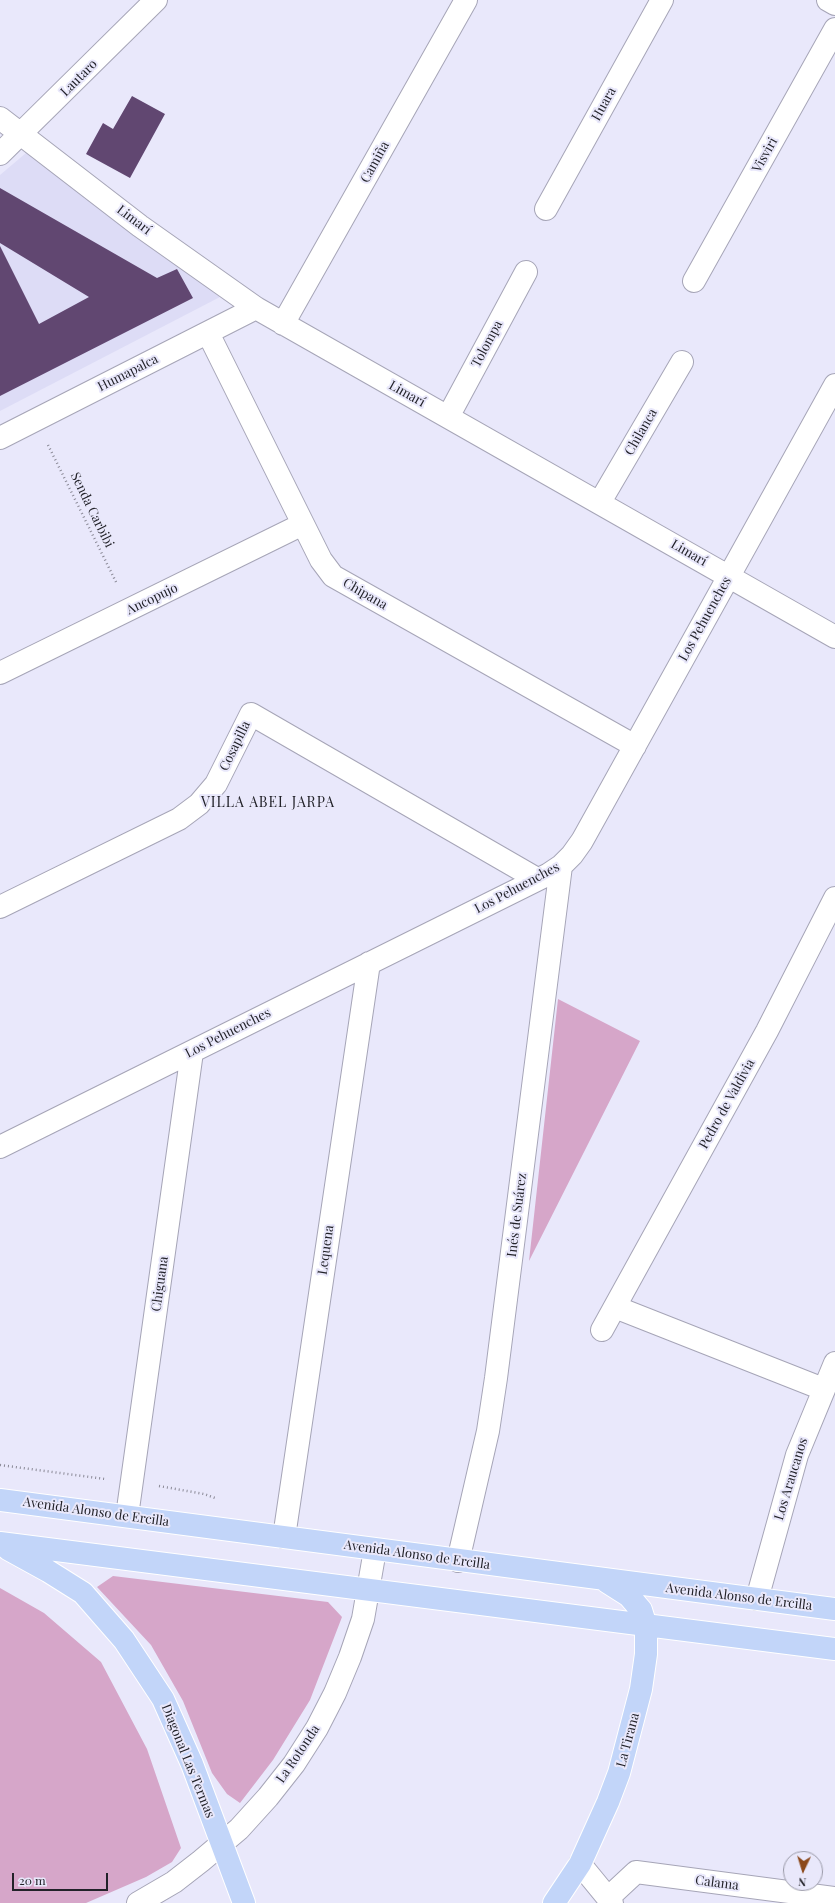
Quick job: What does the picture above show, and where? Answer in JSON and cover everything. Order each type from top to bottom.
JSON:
[{"type":"main road","name":"Avenida Alonso de Ercilla","points":[[0,1500],[458,1561],[835,1609]]},
{"type":"main road","points":[[0,1544],[835,1649]]},
{"type":"main road","name":"Diagonal Las Termas","points":[[0,1544],[48,1570],[83,1593],[124,1640],[163,1698],[192,1764],[244,1903]]},
{"type":"main road","name":"La Tirana","points":[[554,1903],[580,1864],[616,1780],[641,1689],[646,1654],[646,1626],[641,1610],[629,1596],[604,1580]]},
{"type":"street","name":"Camiña","points":[[283,324],[466,0]]},
{"type":"street","name":"Huara","points":[[546,209],[662,0]]},
{"type":"street","points":[[828,0],[835,4]]},
{"type":"street","name":"Lautaro","points":[[0,154],[22,134],[151,2]]},
{"type":"street","name":"Visviri","points":[[694,281],[835,29]]},
{"type":"street","name":"Limarí","points":[[0,118],[140,226],[256,308],[600,502],[835,637]]},
{"type":"street","name":"Tolompa","points":[[448,417],[526,272]]},
{"type":"street","name":"Humapalca","points":[[0,438],[256,308]]},
{"type":"street","name":"Chipana","points":[[208,333],[321,560],[333,576],[635,746]]},
{"type":"street","name":"Chilanca","points":[[600,502],[682,362]]},
{"type":"street","name":"Los Pehuenches","points":[[0,1147],[537,879],[560,866],[572,855],[582,841],[835,385]]},
{"type":"street","name":"Ancopujo","points":[[0,673],[303,524]]},
{"type":"street","name":"Cosapilla","points":[[0,907],[179,819],[200,804],[216,784],[251,714],[537,879]]},
{"type":"street","name":"Inés de Suárez","points":[[458,1561],[488,1431],[495,1386],[560,866]]},
{"type":"street","name":"Pedro de Valdivia","points":[[602,1330],[767,1032],[835,898]]},
{"type":"street","name":"Lequena","points":[[284,1537],[369,963]]},
{"type":"street","name":"Chiguana","points":[[127,1516],[192,1052]]},
{"type":"street","points":[[615,1307],[823,1389]]},
{"type":"street","name":"Los Araucanos","points":[[757,1599],[797,1455],[835,1363]]},
{"type":"street","name":"La Rotonda","points":[[138,1903],[174,1882],[239,1829],[268,1797],[294,1764],[317,1728],[335,1693],[350,1657],[363,1619],[375,1550]]},
{"type":"street","points":[[580,1864],[610,1900]]},
{"type":"street","name":"Calama","points":[[610,1900],[636,1872],[835,1898]]},
{"type":"path","name":"Senda Carbibi","points":[[36,420],[130,609]]},
{"type":"shaded area","points":[[26,153],[220,297],[0,411],[0,175]]},
{"type":"shaded area","points":[[558,999],[640,1041],[529,1261]]},
{"type":"shaded area","points":[[113,1576],[328,1602],[342,1617],[310,1700],[273,1760],[240,1803],[227,1794],[212,1773],[183,1701],[151,1645],[97,1587]]},
{"type":"shaded area","points":[[0,1588],[44,1613],[101,1662],[147,1749],[181,1848],[172,1862],[146,1877],[86,1903],[0,1903]]},
{"type":"building","points":[[132,96],[165,114],[130,178],[86,154],[103,123],[113,129]]},
{"type":"building","points":[[0,188],[157,278],[177,269],[193,298],[0,396],[0,246],[39,324],[89,297],[0,243]]},
{"type":"district","name":"VILLA ABEL JARPA","points":[[268,803]]}]
